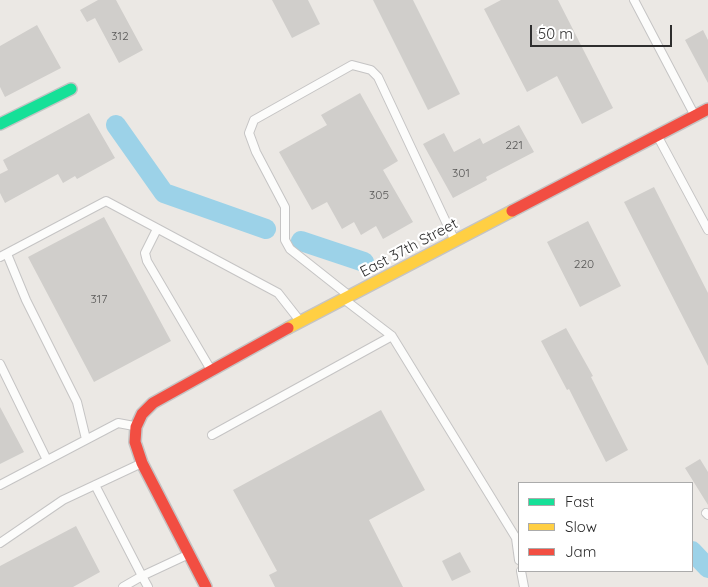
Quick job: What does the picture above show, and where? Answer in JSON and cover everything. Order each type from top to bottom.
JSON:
[{"type":"street","points":[[0,124],[71,89]]},
{"type":"street","name":"East 37th Street","points":[[136,427],[142,414],[153,402],[347,297],[708,109]]},
{"type":"street","points":[[136,427],[135,442],[142,462],[206,587]]},
{"type":"lane","points":[[634,0],[695,116]]},
{"type":"lane","points":[[455,241],[378,77],[371,70],[352,65],[254,120],[250,133],[256,152],[285,207],[285,240],[290,249],[392,336],[516,538],[518,553]]},
{"type":"lane","points":[[657,135],[708,230]]},
{"type":"lane","points":[[86,439],[77,402],[3,256],[106,201],[278,294],[300,322]]},
{"type":"lane","points":[[157,229],[145,253],[147,261],[211,370]]},
{"type":"lane","points":[[212,435],[392,336]]},
{"type":"lane","points":[[0,364],[47,460]]},
{"type":"lane","points":[[0,485],[118,423],[136,427]]},
{"type":"lane","points":[[0,543],[63,500],[142,462]]},
{"type":"lane","points":[[95,485],[148,587]]},
{"type":"lane","points":[[123,587],[189,554]]},
{"type":"lane","points":[[521,572],[524,587]]},
{"type":"building","points":[[98,0],[116,0],[143,50],[119,63],[95,18],[87,22],[80,10]]},
{"type":"building","points":[[272,0],[308,0],[320,24],[292,38]]},
{"type":"building","points":[[373,0],[413,0],[460,94],[428,110]]},
{"type":"building","points":[[501,0],[558,0],[613,108],[582,124],[557,76],[527,92],[484,9]]},
{"type":"building","points":[[37,25],[61,68],[5,97],[0,87],[0,46]]},
{"type":"building","points":[[703,30],[708,40],[708,83],[685,40]]},
{"type":"building","points":[[360,93],[398,161],[383,170],[413,222],[383,239],[376,226],[361,235],[354,222],[342,229],[327,202],[312,210],[279,152],[327,125],[321,115]]},
{"type":"building","points":[[89,113],[115,158],[77,179],[75,176],[63,183],[58,174],[5,203],[0,193],[0,174],[8,170],[3,160]]},
{"type":"building","points":[[519,125],[534,152],[486,177],[487,180],[453,198],[423,144],[444,133],[454,152],[480,138],[483,144]]},
{"type":"building","points":[[654,187],[708,293],[708,366],[624,202]]},
{"type":"building","points":[[104,217],[171,341],[94,382],[28,257]]},
{"type":"building","points":[[588,221],[621,286],[580,307],[547,242]]},
{"type":"building","points":[[566,328],[593,376],[591,377],[628,450],[606,462],[569,389],[567,390],[541,341]]},
{"type":"building","points":[[0,407],[24,452],[0,464]]},
{"type":"building","points":[[381,410],[425,490],[369,520],[403,587],[275,587],[269,575],[277,571],[233,490]]},
{"type":"building","points":[[700,459],[708,472],[708,505],[685,468]]},
{"type":"building","points":[[76,526],[100,572],[73,587],[0,587],[0,566]]},
{"type":"building","points":[[460,552],[471,572],[452,581],[442,561]]},
{"type":"waterway","points":[[116,125],[164,193],[266,229]]},
{"type":"waterway","points":[[301,241],[364,262]]},
{"type":"waterway","points":[[693,552],[708,568]]},
{"type":"traffic: fast","points":[[0,124],[71,89]]},
{"type":"traffic: slow","points":[[288,328],[512,211]]},
{"type":"traffic: jam","points":[[512,211],[708,109]]},
{"type":"traffic: jam","points":[[206,587],[142,463],[135,442],[136,427],[142,414],[153,403],[288,328]]}]
